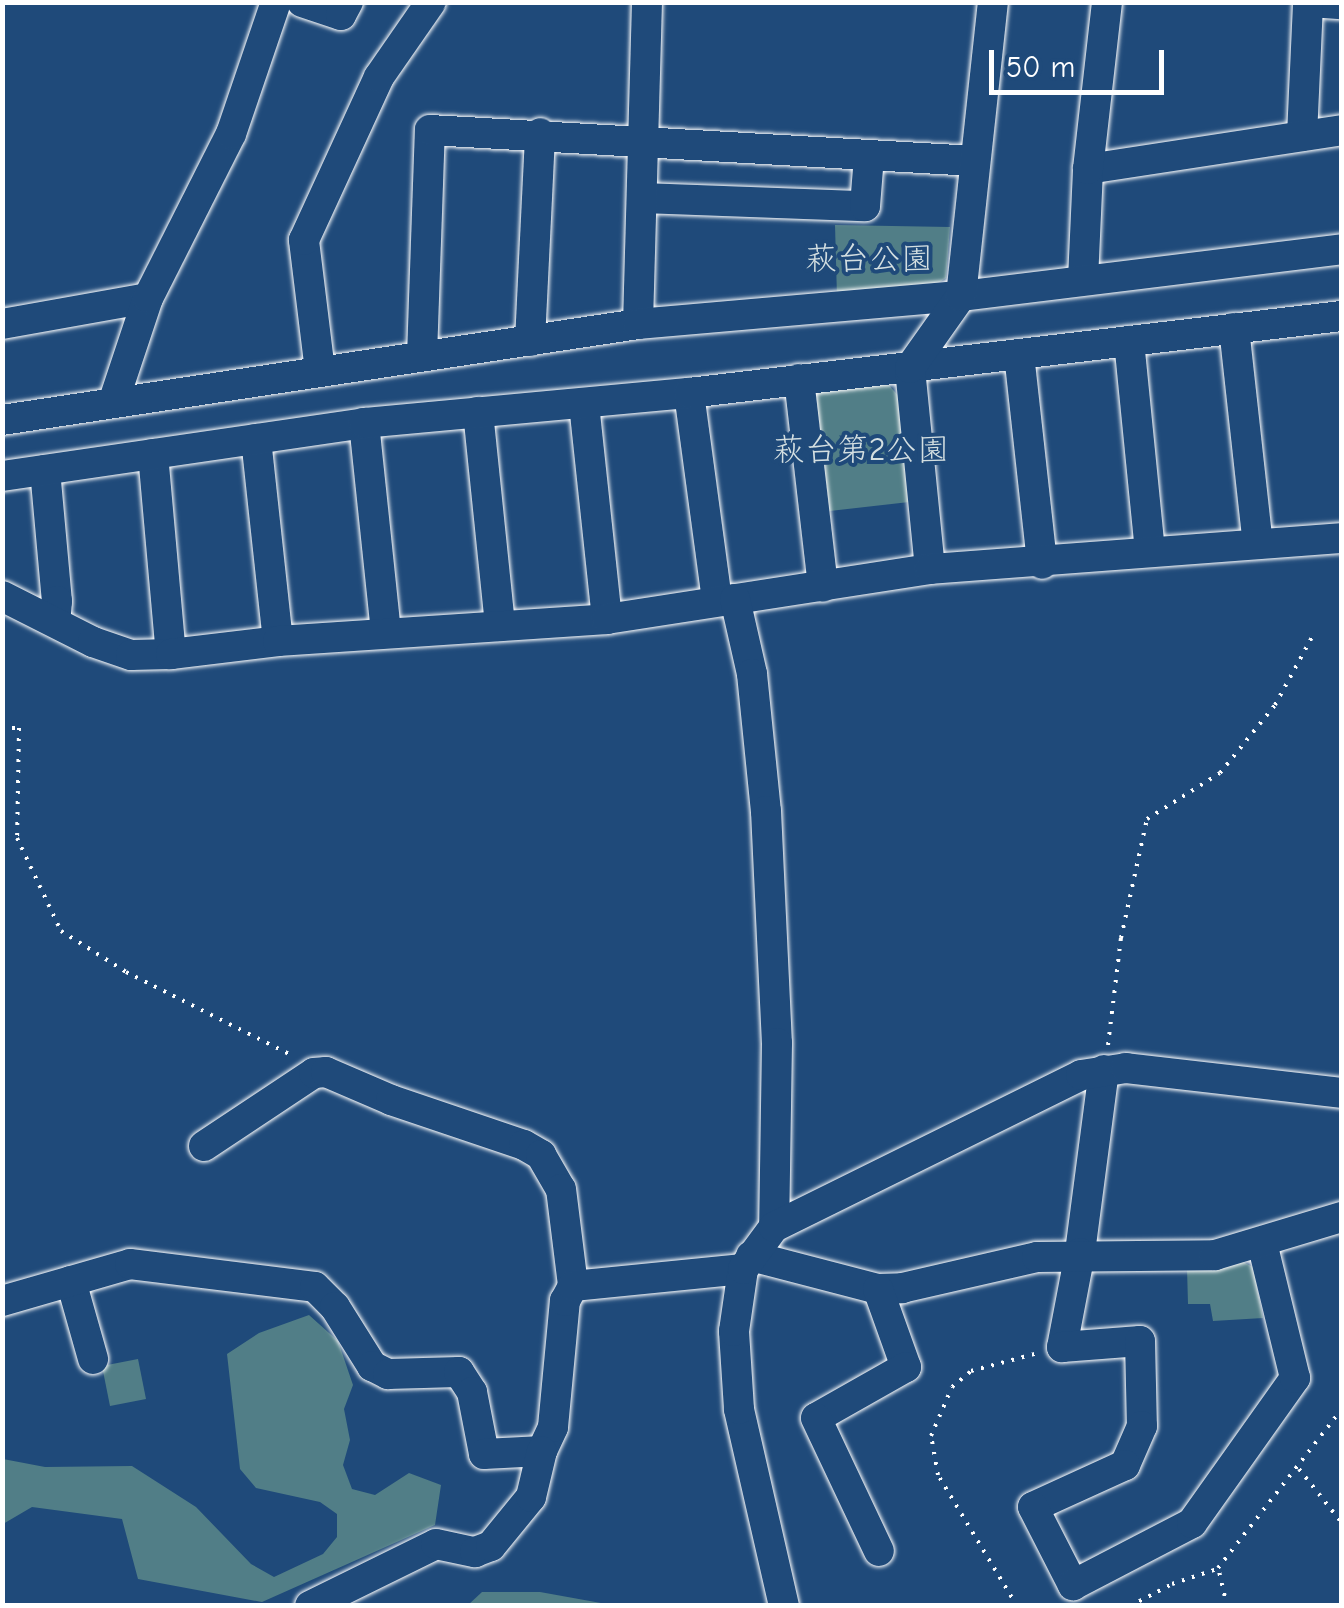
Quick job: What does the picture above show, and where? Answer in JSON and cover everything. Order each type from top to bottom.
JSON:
[{"type":"street","points":[[113,403],[148,298],[230,134],[276,2]]},
{"type":"street","points":[[302,2],[341,16],[348,2]]},
{"type":"street","points":[[320,371],[304,240],[380,77],[430,2]]},
{"type":"street","points":[[638,324],[647,2]]},
{"type":"street","points":[[930,569],[910,368],[961,296],[992,2]]},
{"type":"street","points":[[1083,280],[1088,169],[1107,2]]},
{"type":"street","points":[[1302,136],[1309,2],[1342,4]]},
{"type":"street","points":[[422,356],[430,130],[540,133],[974,161]]},
{"type":"street","points":[[1088,169],[1342,130]]},
{"type":"street","points":[[530,341],[540,133]]},
{"type":"street","points":[[642,198],[865,206],[868,156]]},
{"type":"street","points":[[2,420],[638,324],[961,296],[1342,249]]},
{"type":"street","points":[[2,324],[148,298]]},
{"type":"street","points":[[2,476],[364,423],[689,393],[1342,316]]},
{"type":"street","points":[[1234,328],[1258,544]]},
{"type":"street","points":[[1130,341],[1150,550]]},
{"type":"street","points":[[1020,354],[1042,564]]},
{"type":"street","points":[[799,379],[824,586]]},
{"type":"street","points":[[689,393],[726,599],[752,674],[766,811],[776,1043],[774,1227]]},
{"type":"street","points":[[584,404],[607,619]]},
{"type":"street","points":[[478,412],[500,626]]},
{"type":"street","points":[[364,423],[386,633]]},
{"type":"street","points":[[256,439],[278,642]]},
{"type":"street","points":[[153,454],[172,654]]},
{"type":"street","points":[[45,470],[57,601],[54,622]]},
{"type":"street","points":[[2,596],[131,655],[172,654],[386,633],[607,619],[930,569],[1042,564],[1150,550],[1342,538]]},
{"type":"street","points":[[784,1606],[738,1409],[734,1331],[747,1263],[774,1227],[1081,1074],[1126,1068],[1342,1094]]},
{"type":"street","points":[[1104,1070],[1080,1254],[1062,1346],[1140,1342],[1142,1426],[1125,1465],[1034,1507],[1073,1584],[1192,1523],[1295,1378],[1262,1243]]},
{"type":"street","points":[[204,1146],[314,1073],[326,1072],[391,1100],[524,1145],[541,1156],[560,1188],[573,1286],[565,1301],[553,1426],[530,1497],[492,1546],[464,1552],[436,1544],[310,1606]]},
{"type":"street","points":[[573,1286],[747,1263],[878,1289],[1037,1257],[1215,1255],[1342,1217]]},
{"type":"street","points":[[2,1301],[130,1264],[315,1287],[335,1306],[372,1366],[388,1374],[459,1372],[472,1392],[484,1454],[542,1451]]},
{"type":"street","points":[[71,1281],[93,1359]]},
{"type":"street","points":[[878,1289],[906,1367],[816,1418],[879,1551]]},
{"type":"path","points":[[1104,1070],[1121,938],[1147,819],[1220,772],[1275,705],[1312,637]]},
{"type":"path","points":[[2,728],[19,728],[17,838],[61,932],[126,972],[326,1072]]},
{"type":"path","points":[[1017,1606],[938,1475],[931,1436],[952,1387],[971,1370],[1062,1346]]},
{"type":"path","points":[[1130,1606],[1172,1584],[1218,1568],[1300,1469],[1342,1409]]},
{"type":"path","points":[[1300,1469],[1342,1523]]},
{"type":"path","points":[[1218,1568],[1227,1606]]},
{"type":"green space","name":"萩台公園","points":[[835,225],[950,227],[946,278],[935,285],[837,297]]},
{"type":"green space","name":"萩台第2公園","points":[[888,384],[901,399],[918,501],[821,512],[807,393]]},
{"type":"green space","points":[[1243,1262],[1253,1267],[1263,1318],[1213,1321],[1210,1304],[1188,1304],[1187,1268]]},
{"type":"green space","points":[[309,1315],[338,1341],[353,1385],[344,1409],[350,1440],[343,1465],[352,1489],[375,1495],[409,1473],[441,1485],[435,1525],[262,1602],[138,1579],[122,1519],[32,1507],[3,1524],[3,1459],[45,1467],[132,1466],[196,1507],[251,1564],[274,1577],[323,1554],[337,1537],[337,1514],[320,1502],[256,1488],[240,1469],[227,1354],[259,1333]]},
{"type":"green space","points":[[138,1359],[146,1399],[110,1406],[102,1366]]},
{"type":"green space","points":[[482,1592],[540,1592],[612,1605],[468,1605]]}]
